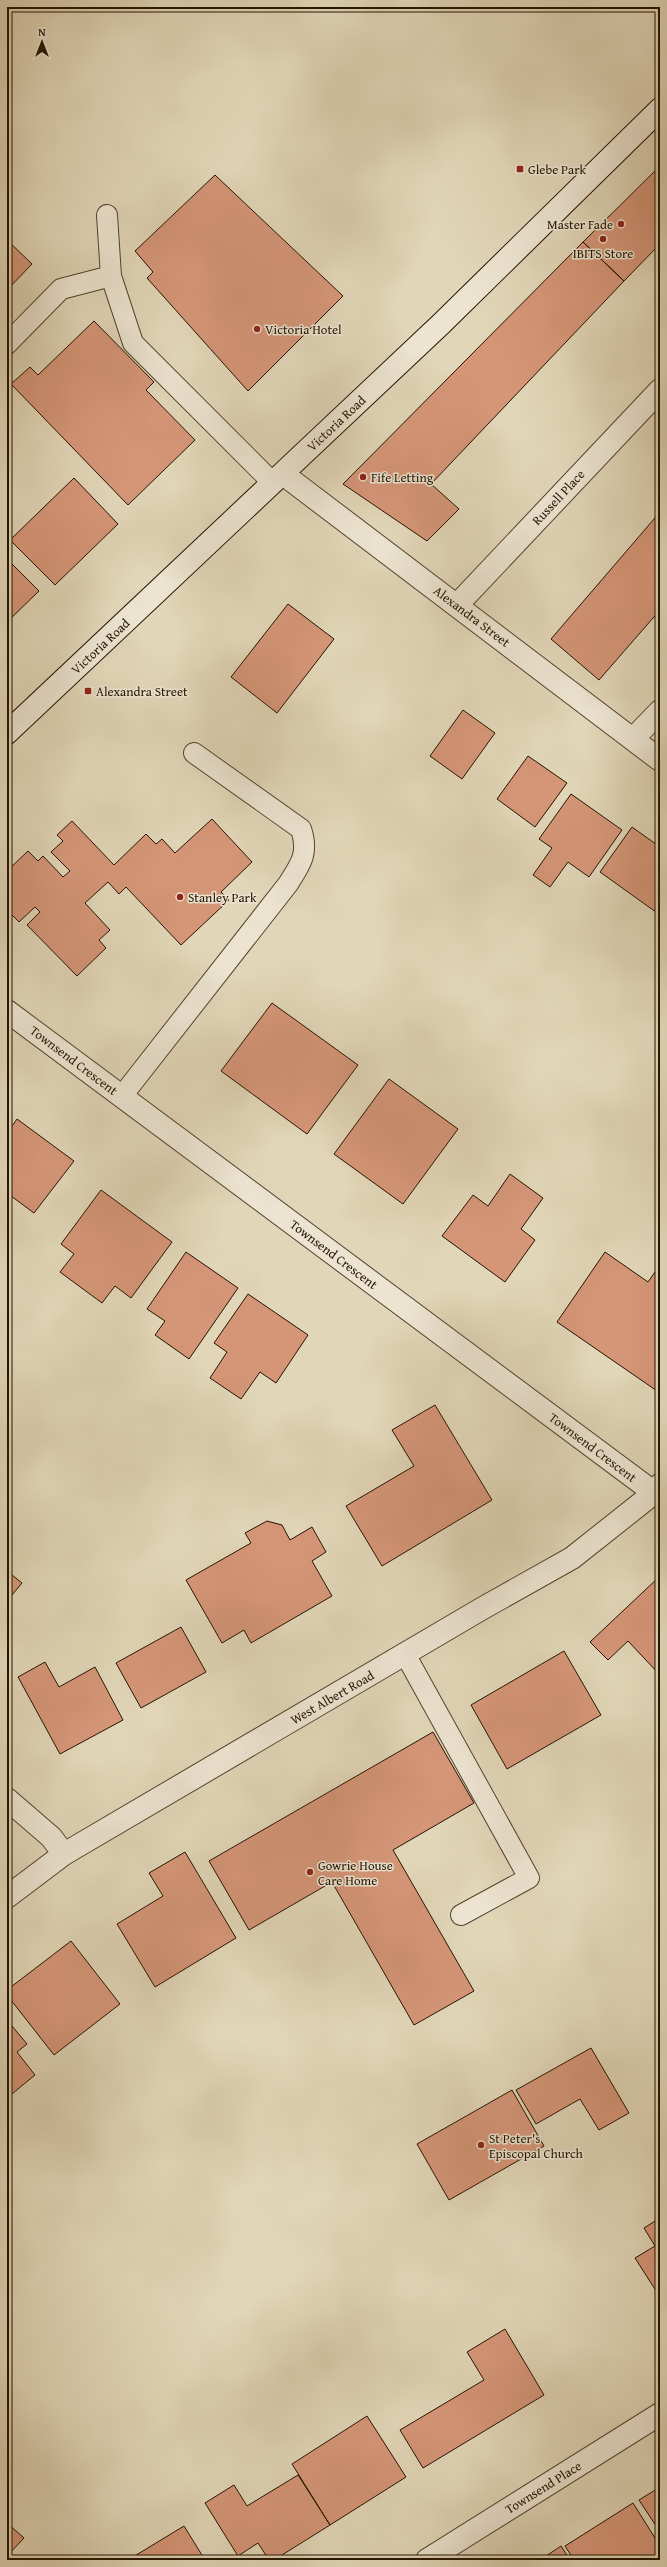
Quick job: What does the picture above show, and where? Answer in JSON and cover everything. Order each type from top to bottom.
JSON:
[{"type":"street","name":"Victoria Road","points":[[9,727],[278,478],[447,318],[660,108]]},
{"type":"street","name":"Russell Place","points":[[457,605],[660,390]]},
{"type":"street","name":"Alexandra Street","points":[[278,478],[457,605],[660,760]]},
{"type":"street","points":[[633,739],[660,711]]},
{"type":"street","name":"Townsend Crescent","points":[[7,1010],[658,1492]]},
{"type":"street","name":"West Albert Road","points":[[7,1897],[64,1854],[572,1558],[658,1492]]},
{"type":"street","points":[[7,1799],[51,1837],[64,1854]]},
{"type":"street","name":"Townsend Place","points":[[427,2560],[660,2414]]},
{"type":"lane","points":[[107,215],[111,276],[133,343],[278,478]]},
{"type":"lane","points":[[7,344],[61,289],[111,276]]},
{"type":"lane","points":[[122,1096],[288,884],[301,863],[306,843],[301,829],[194,753]]},
{"type":"lane","points":[[405,1654],[529,1878],[461,1915]]},
{"type":"building","points":[[660,166],[660,244],[624,281],[583,242]]},
{"type":"building","points":[[215,175],[343,296],[248,391],[147,278],[153,272],[135,251]]},
{"type":"building","points":[[7,240],[32,264],[7,290]]},
{"type":"building","points":[[583,242],[624,281],[431,484],[459,509],[427,541],[343,484]]},
{"type":"building","points":[[94,321],[154,382],[146,390],[195,440],[128,505],[11,384],[30,367],[38,375]]},
{"type":"building","points":[[74,478],[118,524],[55,585],[10,540]]},
{"type":"building","points":[[660,512],[660,610],[599,680],[551,639]]},
{"type":"building","points":[[7,559],[39,591],[7,622]]},
{"type":"building","points":[[288,604],[334,639],[277,713],[231,677]]},
{"type":"building","points":[[463,710],[495,733],[462,779],[430,756]]},
{"type":"building","points":[[528,756],[567,783],[535,827],[497,799]]},
{"type":"building","points":[[571,794],[622,830],[589,877],[568,862],[550,887],[533,875],[552,848],[539,839]]},
{"type":"building","name":"Stanley Park","points":[[212,819],[252,862],[221,892],[229,900],[181,945],[126,887],[119,894],[108,882],[85,903],[110,930],[99,940],[106,948],[77,976],[27,925],[40,912],[35,907],[19,922],[7,910],[7,871],[28,851],[38,861],[43,856],[63,877],[70,871],[51,852],[63,841],[57,835],[72,821],[114,865],[146,834],[156,844],[162,839],[175,853]]},
{"type":"building","points":[[632,827],[660,847],[660,915],[600,872]]},
{"type":"building","points":[[272,1003],[358,1065],[307,1134],[221,1071]]},
{"type":"building","points":[[389,1079],[458,1129],[403,1204],[334,1154]]},
{"type":"building","points":[[17,1119],[74,1161],[34,1213],[7,1193],[7,1133]]},
{"type":"building","points":[[510,1174],[543,1198],[521,1229],[535,1240],[505,1282],[442,1236],[473,1195],[488,1206]]},
{"type":"building","points":[[101,1190],[172,1242],[131,1298],[115,1286],[102,1303],[60,1272],[74,1254],[61,1244]]},
{"type":"building","points":[[186,1252],[238,1288],[189,1359],[155,1335],[165,1321],[147,1309]]},
{"type":"building","points":[[605,1252],[648,1282],[660,1265],[660,1393],[557,1322]]},
{"type":"building","points":[[248,1294],[308,1335],[276,1383],[260,1372],[241,1399],[210,1378],[227,1352],[214,1343]]},
{"type":"building","points":[[435,1405],[492,1500],[382,1566],[346,1506],[414,1466],[392,1430]]},
{"type":"building","points":[[267,1521],[282,1525],[290,1540],[312,1527],[326,1552],[312,1561],[332,1596],[251,1643],[244,1630],[222,1643],[186,1580],[251,1543],[245,1533]]},
{"type":"building","points":[[7,1571],[22,1583],[7,1601]]},
{"type":"building","points":[[659,1577],[660,1675],[628,1641],[608,1660],[590,1642]]},
{"type":"building","points":[[181,1627],[206,1672],[141,1708],[116,1663]]},
{"type":"building","points":[[564,1651],[601,1715],[507,1769],[471,1705]]},
{"type":"building","points":[[45,1662],[59,1687],[95,1667],[123,1720],[60,1754],[18,1677]]},
{"type":"building","name":"Gowrie House Care Home","points":[[433,1732],[474,1803],[393,1850],[474,1991],[414,2025],[332,1882],[249,1930],[209,1861]]},
{"type":"building","points":[[185,1852],[236,1938],[155,1987],[117,1924],[163,1896],[149,1873]]},
{"type":"building","points":[[71,1941],[120,2004],[54,2055],[7,1995],[7,1990]]},
{"type":"building","points":[[7,2020],[27,2044],[17,2052],[35,2075],[7,2098]]},
{"type":"building","points":[[591,2048],[629,2113],[599,2130],[580,2099],[536,2124],[516,2090]]},
{"type":"building","name":"St Peter's Episcopal Church","points":[[512,2090],[544,2146],[449,2200],[417,2144]]},
{"type":"building","points":[[660,2218],[660,2297],[635,2258],[655,2246],[644,2228]]},
{"type":"building","points":[[505,2329],[544,2395],[423,2468],[400,2430],[484,2380],[467,2352]]},
{"type":"building","points":[[367,2416],[406,2477],[330,2525],[292,2464]]},
{"type":"building","points":[[298,2475],[330,2525],[274,2560],[269,2560],[258,2543],[238,2556],[205,2503],[234,2485],[247,2506]]},
{"type":"building","points":[[660,2487],[660,2532],[639,2500]]},
{"type":"building","points":[[633,2503],[660,2546],[660,2552],[647,2560],[574,2560],[565,2546]]},
{"type":"building","points":[[7,2523],[24,2538],[7,2556]]},
{"type":"building","points":[[184,2526],[205,2560],[128,2560]]},
{"type":"building","points":[[561,2546],[570,2560],[540,2560]]},
{"type":"place","name":"Glebe Park","points":[[520,169]]},
{"type":"place","name":"Master Fade","points":[[621,224]]},
{"type":"place","name":"IBITS Store","points":[[603,239]]},
{"type":"place","name":"Victoria Hotel","points":[[257,329]]},
{"type":"place","name":"Fife Letting","points":[[363,477]]},
{"type":"place","name":"Alexandra Street","points":[[88,691]]},
{"type":"place","name":"Stanley Park","points":[[180,897]]},
{"type":"place","name":"Gowrie House Care Home","points":[[310,1872]]},
{"type":"place","name":"St Peter's Episcopal Church","points":[[481,2145]]}]
